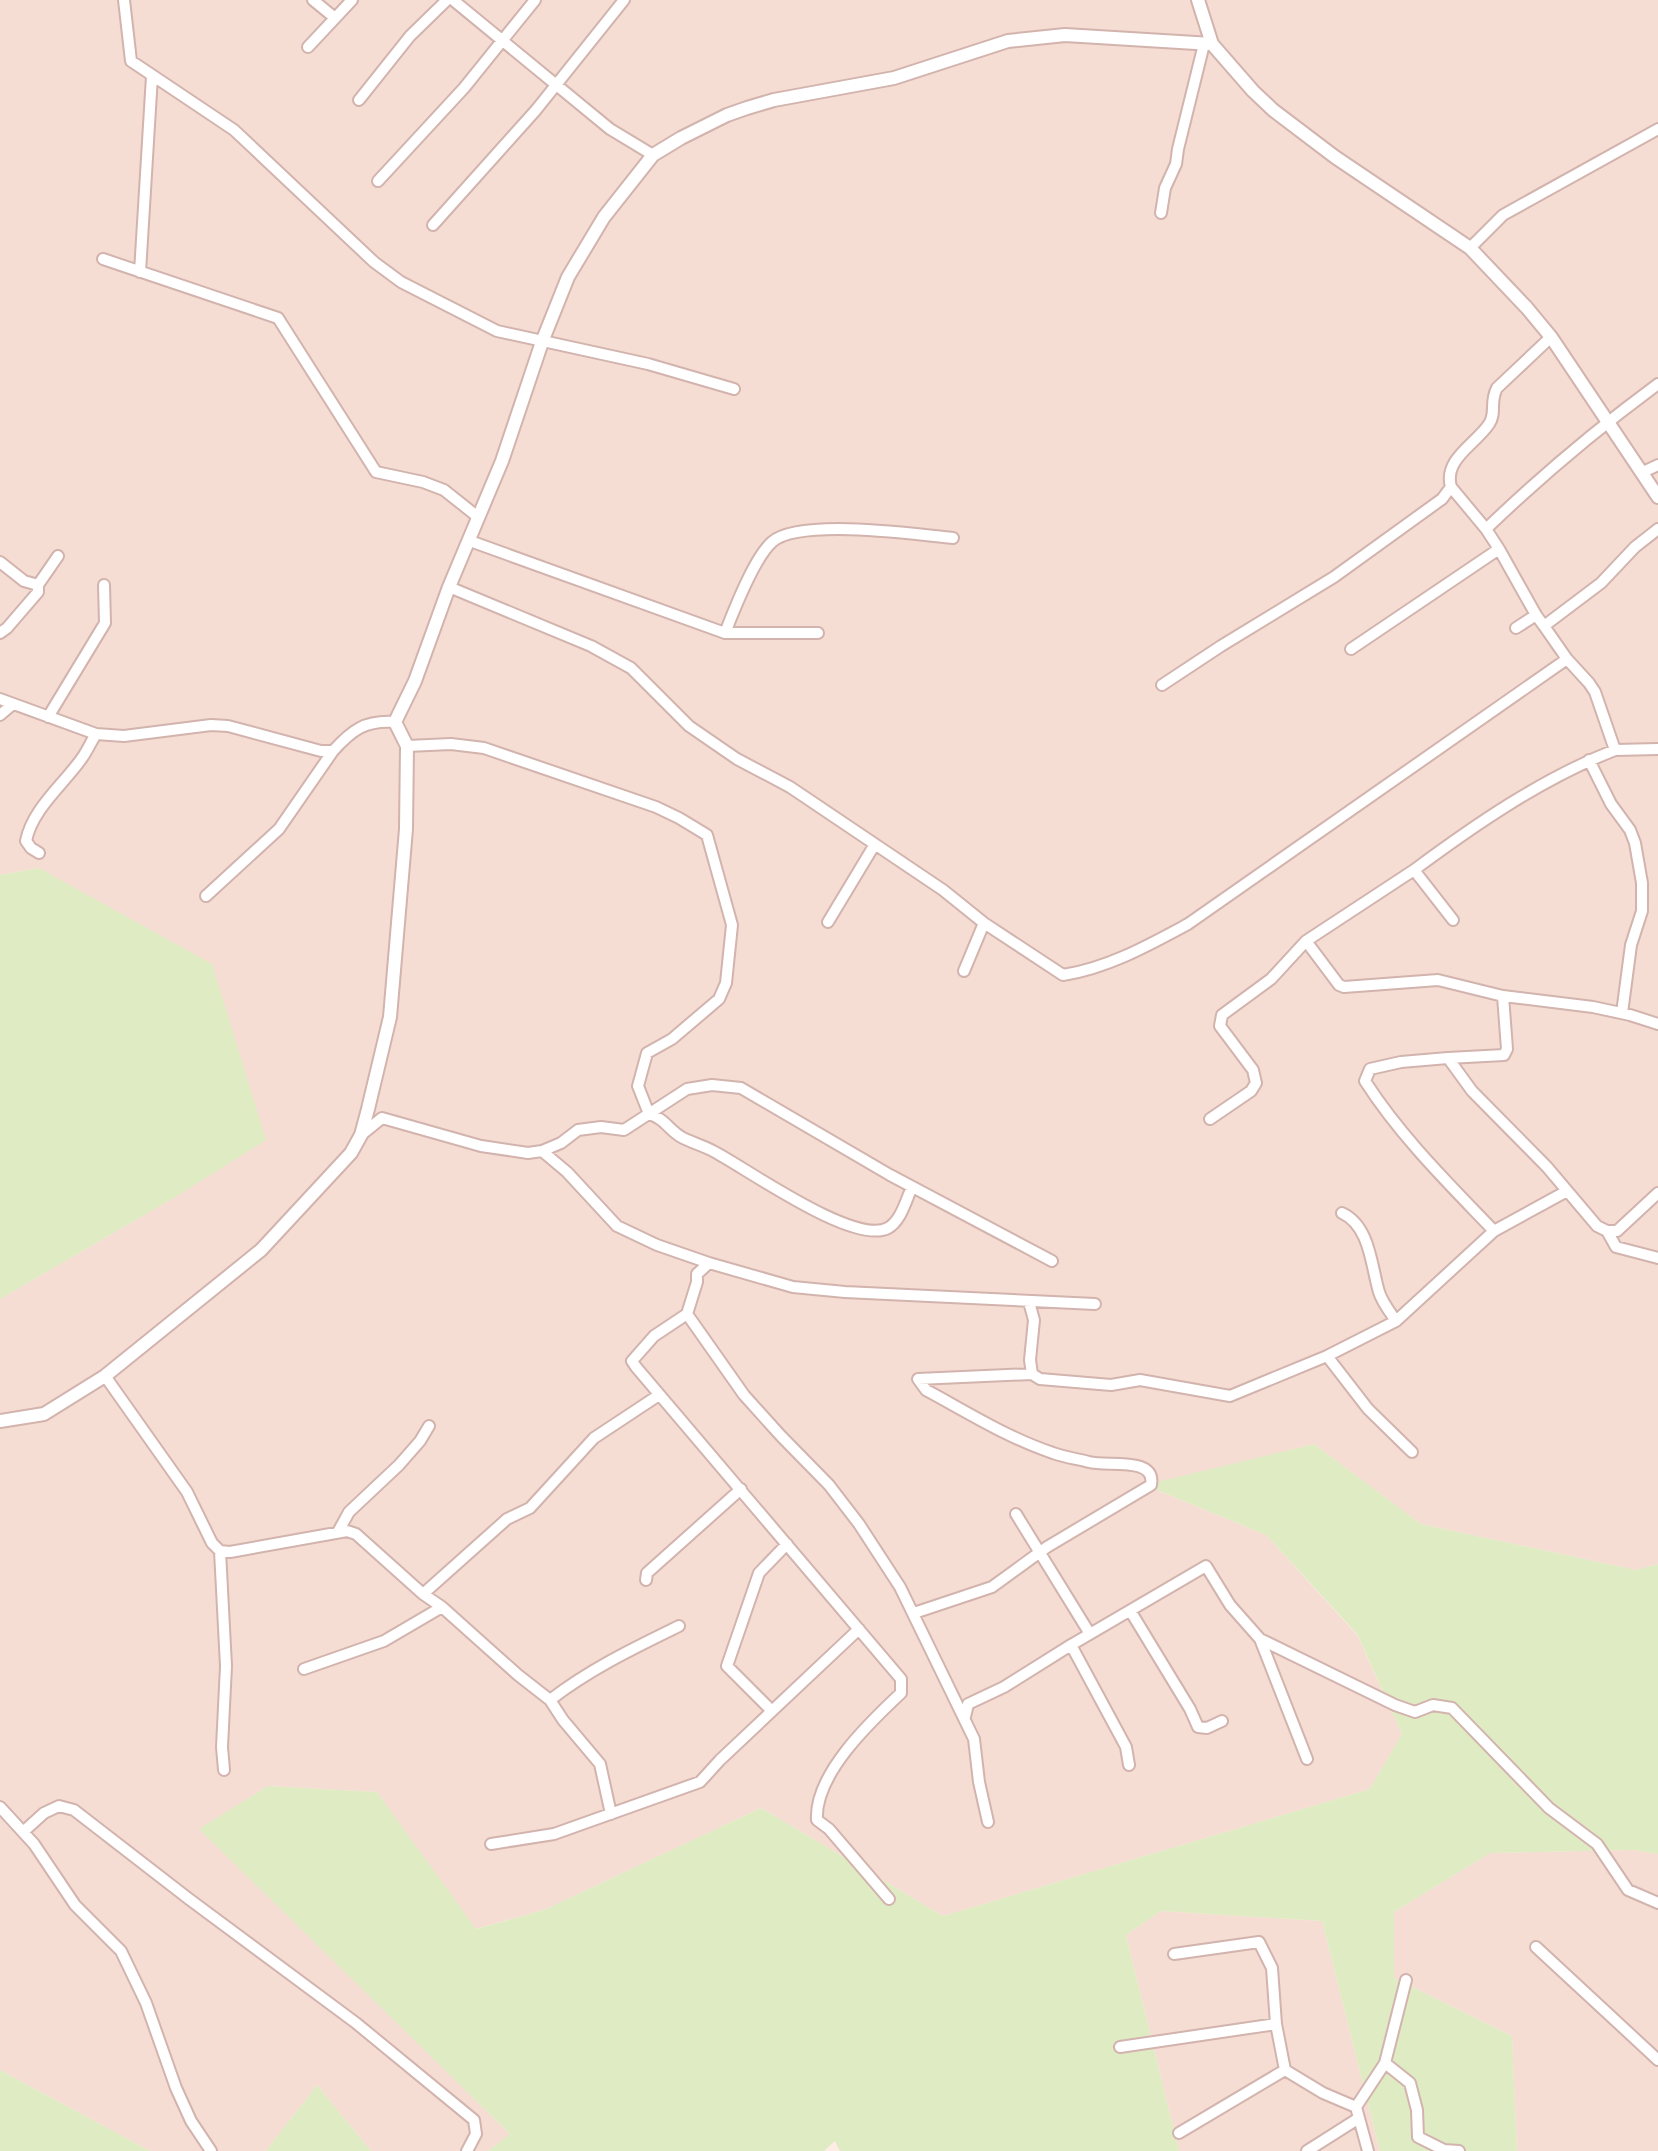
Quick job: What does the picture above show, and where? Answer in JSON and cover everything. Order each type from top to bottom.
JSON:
[{"type":"street","points":[[124,0],[131,61],[234,130],[374,262],[401,282],[497,331],[626,359],[734,389]]},
{"type":"street","points":[[313,0],[335,18]]},
{"type":"street","points":[[308,47],[352,0]]},
{"type":"street","points":[[359,100],[410,36],[447,0]]},
{"type":"street","points":[[453,0],[610,129],[653,155]]},
{"type":"street","points":[[378,181],[464,88],[535,0]]},
{"type":"street","points":[[433,225],[529,119],[624,0]]},
{"type":"street","points":[[1161,214],[1165,188],[1176,164],[1208,44],[1198,0]]},
{"type":"street","points":[[395,722],[415,681],[449,587],[521,411],[542,342],[568,277],[604,217],[653,155],[727,115],[747,108],[774,100],[894,78],[1008,41],[1065,35],[1208,44],[1273,110],[1335,157],[1469,248],[1551,337],[1658,497]]},
{"type":"street","points":[[140,272],[152,76]]},
{"type":"street","points":[[1469,248],[1503,215],[1517,206],[1658,129]]},
{"type":"street","points":[[103,259],[278,318],[376,472],[423,482],[444,491],[478,517]]},
{"type":"street","points":[[1551,337],[1497,388],[1491,399],[1491,421],[1452,466],[1449,480],[1451,487],[1486,529],[1536,615],[1566,659],[1595,692],[1615,750]]},
{"type":"street","points":[[1486,529],[1606,422],[1658,384]]},
{"type":"street","points":[[1643,472],[1658,466]]},
{"type":"street","points":[[1163,685],[1220,646],[1334,577],[1442,499],[1451,487]]},
{"type":"street","points":[[725,633],[762,555],[772,542],[787,534],[813,529],[898,532],[953,538]]},
{"type":"street","points":[[1544,625],[1601,583],[1635,547],[1658,529]]},
{"type":"street","points":[[470,541],[725,633],[818,633]]},
{"type":"street","points":[[1351,649],[1499,549]]},
{"type":"street","points":[[0,633],[38,592],[38,585],[58,556]]},
{"type":"street","points":[[0,562],[24,581],[38,585]]},
{"type":"street","points":[[48,717],[105,623],[104,585]]},
{"type":"street","points":[[449,587],[611,656],[631,668],[689,726],[737,759],[790,786],[964,905],[984,923],[1063,975],[1088,971],[1188,924],[1566,659]]},
{"type":"street","points":[[1516,628],[1536,615]]},
{"type":"street","points":[[0,699],[96,734],[124,736],[211,724],[228,726],[321,751],[333,751]]},
{"type":"street","points":[[0,715],[13,705]]},
{"type":"street","points":[[206,897],[279,829],[333,751],[352,730],[383,721],[395,722]]},
{"type":"street","points":[[0,1421],[44,1414],[105,1376],[261,1250],[351,1153],[360,1135],[390,1017],[406,829],[407,746],[395,722]]},
{"type":"street","points":[[39,853],[26,841],[27,834],[39,811],[82,758],[96,734]]},
{"type":"street","points":[[407,746],[451,744],[484,748],[656,807],[707,835],[732,925],[726,983],[719,999],[673,1039],[647,1053],[638,1086],[649,1114]]},
{"type":"street","points":[[1210,1119],[1251,1091],[1256,1083],[1253,1070],[1220,1026],[1222,1015],[1271,979],[1306,941],[1493,814],[1589,760],[1615,750],[1658,749]]},
{"type":"street","points":[[1589,760],[1611,804],[1630,830],[1642,883],[1642,911],[1631,946],[1622,1013]]},
{"type":"street","points":[[828,922],[875,844]]},
{"type":"street","points":[[1414,870],[1453,920]]},
{"type":"street","points":[[964,971],[984,923]]},
{"type":"street","points":[[1306,941],[1339,985],[1344,987],[1438,981],[1503,996],[1622,1013],[1658,1024]]},
{"type":"street","points":[[1494,1231],[1427,1162],[1385,1111],[1366,1081],[1370,1069],[1401,1062],[1504,1055],[1507,1049],[1503,996]]},
{"type":"street","points":[[1448,1058],[1472,1091],[1597,1226],[1607,1231],[1617,1231],[1658,1193]]},
{"type":"street","points":[[360,1135],[382,1118],[481,1146],[528,1153],[542,1151],[561,1143],[578,1130],[601,1127],[624,1130],[687,1089],[712,1085],[741,1088],[805,1128],[1052,1261]]},
{"type":"street","points":[[649,1114],[661,1117],[681,1137],[712,1150],[817,1212],[856,1228],[876,1232],[888,1228],[898,1219],[912,1187]]},
{"type":"street","points":[[542,1151],[567,1172],[617,1226],[657,1245],[793,1287],[1095,1304]]},
{"type":"street","points":[[915,1613],[992,1587],[1041,1551],[1151,1485],[1152,1478],[1148,1470],[1140,1465],[1100,1465],[1053,1453],[1018,1439],[926,1390],[918,1379],[1032,1374],[1041,1379],[1111,1385],[1140,1380],[1230,1396],[1327,1356],[1396,1321],[1494,1231],[1567,1191]]},
{"type":"street","points":[[1342,1213],[1352,1218],[1364,1238],[1379,1294],[1396,1321]]},
{"type":"street","points":[[1607,1231],[1616,1247],[1658,1258]]},
{"type":"street","points":[[709,1263],[697,1274],[687,1314],[654,1336],[632,1361],[901,1679],[901,1693],[877,1714],[836,1764],[816,1805],[817,1820],[829,1829],[889,1899]]},
{"type":"street","points":[[1029,1302],[1034,1320],[1030,1360],[1032,1374]]},
{"type":"street","points":[[687,1314],[744,1395],[829,1485],[859,1524],[915,1613],[974,1739],[979,1782],[988,1822]]},
{"type":"street","points":[[1327,1356],[1368,1409],[1412,1452]]},
{"type":"street","points":[[105,1376],[187,1492],[212,1543],[220,1551],[230,1552],[338,1532],[356,1534],[550,1700],[600,1764],[611,1814]]},
{"type":"street","points":[[423,1594],[507,1519],[530,1508],[594,1438],[659,1395]]},
{"type":"street","points":[[338,1532],[349,1512],[400,1465],[429,1426]]},
{"type":"street","points":[[646,1580],[647,1573],[741,1489]]},
{"type":"street","points":[[1016,1514],[1090,1634]]},
{"type":"street","points":[[772,1711],[727,1666],[759,1573],[787,1544]]},
{"type":"street","points":[[220,1551],[226,1666],[222,1747],[224,1770]]},
{"type":"street","points":[[965,1717],[968,1704],[1004,1687],[1206,1566],[1230,1605],[1260,1639],[1307,1759]]},
{"type":"street","points":[[304,1668],[384,1641],[442,1607]]},
{"type":"street","points":[[1130,1612],[1198,1727],[1207,1728],[1222,1721]]},
{"type":"street","points":[[550,1700],[572,1682],[620,1654],[679,1626]]},
{"type":"street","points":[[491,1844],[554,1834],[700,1782],[859,1629]]},
{"type":"street","points":[[1260,1639],[1395,1705],[1415,1712],[1433,1705],[1452,1708],[1549,1808],[1597,1844],[1628,1891],[1658,1903]]},
{"type":"street","points":[[1071,1645],[1126,1747],[1129,1765]]},
{"type":"street","points":[[23,1832],[44,1813],[59,1806],[74,1810],[88,1820],[160,1878],[356,2023],[474,2120],[476,2134],[467,2151]]},
{"type":"street","points":[[0,1807],[34,1844],[75,1905],[121,1951],[146,2003],[176,2088],[191,2120],[211,2151]]},
{"type":"street","points":[[1174,1954],[1259,1942],[1272,1968],[1276,2024],[1285,2070],[1358,2113],[1368,2151]]},
{"type":"street","points":[[1536,1947],[1658,2060]]},
{"type":"street","points":[[1307,2151],[1358,2113],[1385,2063],[1406,1980]]},
{"type":"street","points":[[1120,2048],[1276,2024]]},
{"type":"street","points":[[1385,2063],[1410,2083],[1417,2110],[1418,2137],[1444,2150],[1459,2151]]},
{"type":"street","points":[[1180,2133],[1285,2070]]},
{"type":"shaded area","points":[[0,0],[1658,0],[1658,1564],[1636,1570],[1421,1524],[1314,1444],[1147,1486],[1266,1535],[1357,1635],[1402,1734],[1370,1789],[943,1916],[761,1808],[544,1910],[475,1929],[377,1792],[268,1786],[200,1829],[511,2135],[488,2151],[371,2151],[317,2085],[266,2151],[150,2151],[0,2070],[0,1299],[177,1196],[39,868],[0,875]]},
{"type":"shaded area","points":[[1633,1850],[1658,1854],[1658,2151],[1517,2151],[1512,2036],[1394,1978],[1394,1912],[1490,1853]]},
{"type":"shaded area","points":[[1161,1911],[1322,1921],[1380,2151],[1179,2151],[1126,1935]]},
{"type":"green space","points":[[39,868],[212,964],[266,1140],[177,1196],[0,1299],[0,875]]},
{"type":"green space","points":[[1314,1444],[1421,1524],[1636,1570],[1658,1564],[1658,1854],[1633,1850],[1490,1853],[1394,1912],[1394,1978],[1512,2036],[1517,2151],[1380,2151],[1322,1921],[1161,1911],[1126,1935],[1179,2151],[840,2151],[835,2141],[824,2151],[488,2151],[510,2134],[199,1829],[268,1786],[377,1792],[476,1929],[544,1910],[761,1808],[943,1916],[1370,1789],[1402,1734],[1357,1634],[1266,1535],[1145,1485]]},
{"type":"green space","points":[[0,2070],[150,2151],[0,2151]]},
{"type":"green space","points":[[317,2085],[371,2151],[266,2151]]}]
